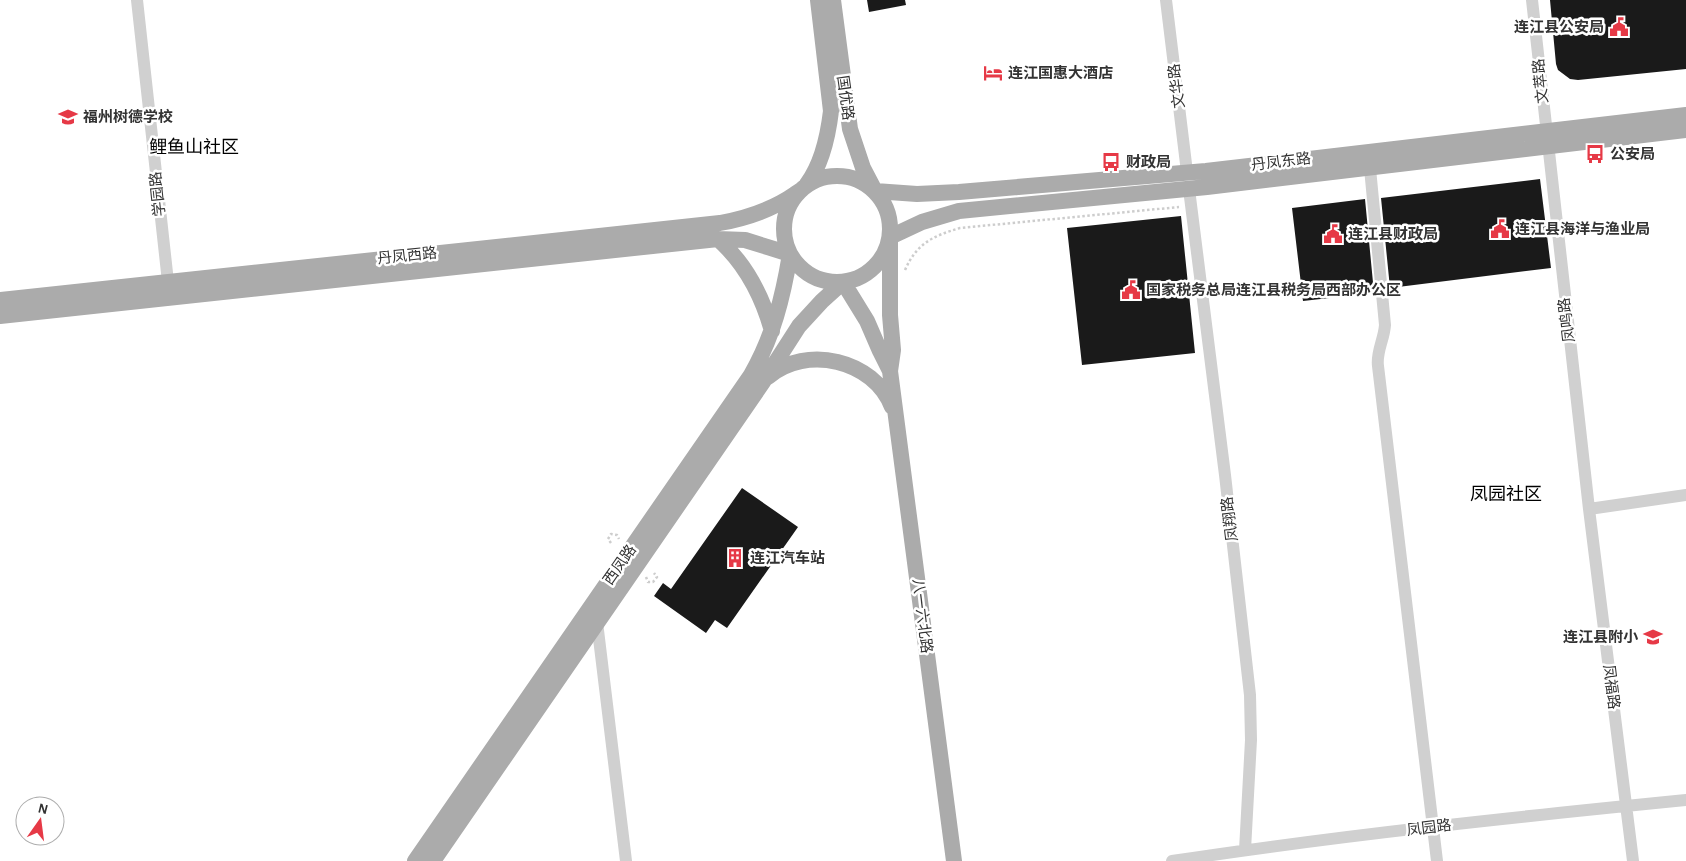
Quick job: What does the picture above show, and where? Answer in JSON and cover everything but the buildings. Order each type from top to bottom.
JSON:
[{"type":"main road","name":"国优路","points":[[807,186],[824,149],[831,111],[818,0]]},
{"type":"main road","name":"国优路","points":[[832,0],[850,130],[862,168],[875,191]]},
{"type":"main road","name":"丹凤东路","points":[[875,191],[917,194],[1188,180],[1370,168],[1686,115]]},
{"type":"main road","name":"丹凤东路","points":[[890,237],[922,222],[959,211],[1188,180],[1294,161],[1369,151],[1686,130]]},
{"type":"main road","points":[[834,176],[863,182],[875,191],[885,205],[890,220],[890,237],[887,251],[879,263],[857,279],[843,282],[830,282],[812,276],[797,264],[790,254],[785,240],[784,224],[788,210],[796,196],[807,186],[820,179],[834,176]]},
{"type":"main road","name":"丹凤西路","points":[[0,316],[169,290],[720,223],[746,218],[774,207],[807,186]]},
{"type":"main road","name":"八一六北路","points":[[890,237],[890,308],[893,350],[890,371],[954,861]]},
{"type":"main road","name":"丹凤西路","points":[[0,300],[169,290],[718,239],[745,240],[790,254]]},
{"type":"main road","points":[[718,239],[732,251],[752,280],[766,308],[772,330]]},
{"type":"main road","name":"西凤路","points":[[415,861],[759,361],[772,330],[782,297],[790,254]]},
{"type":"main road","name":"八一六北路","points":[[843,282],[867,321],[890,371]]},
{"type":"main road","name":"西凤路","points":[[436,860],[596,622],[763,382],[799,326],[843,282]]},
{"type":"main road","points":[[763,382],[773,373],[796,362],[812,359],[837,362],[862,372],[873,381],[890,400],[897,420]]},
{"type":"street","name":"学园路","points":[[137,0],[169,290]]},
{"type":"street","name":"文华路","points":[[1166,0],[1188,180]]},
{"type":"street","name":"文萃路","points":[[1532,0],[1546,139]]},
{"type":"street","name":"凤鸣路","points":[[1546,139],[1589,509]]},
{"type":"street","points":[[1369,151],[1384,325],[1383,338],[1377,358],[1437,861]]},
{"type":"street","name":"凤翔路","points":[[1188,180],[1250,695],[1250,750],[1245,850]]},
{"type":"street","points":[[1589,509],[1686,495]]},
{"type":"street","name":"凤福路","points":[[1589,509],[1633,861]]},
{"type":"street","points":[[596,622],[626,861]]},
{"type":"street","name":"凤园路","points":[[1172,861],[1245,850],[1686,800]]},
{"type":"path","points":[[903,276],[910,259],[922,244],[939,234],[960,228],[1191,206]]},
{"type":"path","points":[[611,544],[609,537],[613,534],[618,536],[618,542]]},
{"type":"path","points":[[646,575],[647,581],[654,582],[656,577],[654,573]]},
{"type":"place","name":"连江县公安局","points":[[1619,27]]},
{"type":"place","name":"连江国惠大酒店","points":[[993,73]]},
{"type":"place","name":"福州树德学校","points":[[68,117]]},
{"type":"place","name":"公安局","points":[[1595,154]]},
{"type":"place","name":"财政局","points":[[1111,162]]},
{"type":"place","name":"连江县海洋与渔业局","points":[[1500,229]]},
{"type":"place","name":"连江县财政局","points":[[1333,234]]},
{"type":"place","name":"国家税务总局连江县税务局西部办公区","points":[[1131,290]]},
{"type":"place","name":"连江汽车站","points":[[735,558]]},
{"type":"place","name":"连江县附小","points":[[1653,637]]},
{"type":"district","name":"鲤鱼山社区","points":[[194,148]]},
{"type":"district","name":"凤园社区","points":[[1506,495]]}]
